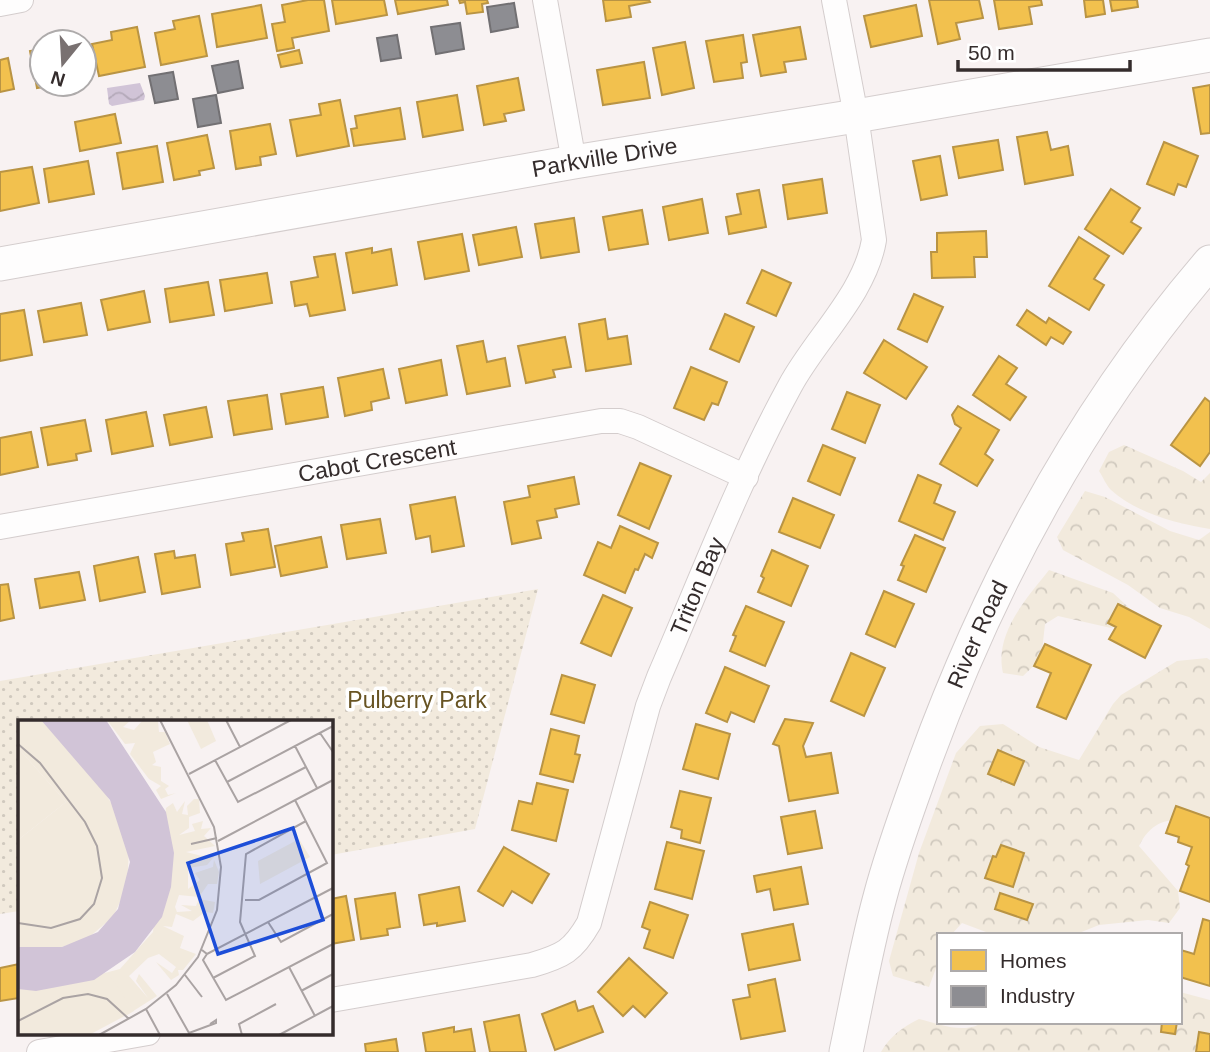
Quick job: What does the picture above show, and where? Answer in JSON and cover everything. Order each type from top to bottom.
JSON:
[{"type":"street","points":[[0,4],[21,0]]},
{"type":"street","points":[[545,0],[574,162]]},
{"type":"street","name":"Triton Bay","points":[[332,1000],[532,965],[557,958],[579,942],[589,923],[648,706],[746,477],[791,384],[871,260],[874,240],[856,116],[834,0]]},
{"type":"street","name":"Parkville Drive","points":[[0,264],[574,162],[1210,55]]},
{"type":"street","name":"River Road","points":[[846,1052],[880,896],[902,824],[953,686],[1005,574],[1065,466],[1114,388],[1177,300],[1210,262]]},
{"type":"street","name":"Cabot Crescent","points":[[0,527],[601,421],[620,421],[638,427],[746,477]]},
{"type":"street","points":[[39,1052],[142,1034]]},
{"type":"green space","points":[[1124,445],[1183,471],[1201,482],[1210,473],[1210,529],[1171,521],[1145,511],[1111,490],[1099,471],[1109,452]]},
{"type":"green space","points":[[1085,491],[1105,497],[1170,531],[1199,540],[1210,532],[1210,629],[1189,617],[1160,608],[1128,585],[1063,550],[1057,537]]},
{"type":"green space","points":[[1049,570],[1113,593],[1139,617],[1111,628],[1058,616],[1045,624],[1042,651],[1047,653],[1023,676],[1003,673],[1001,659],[1008,631],[1022,605]]},
{"type":"green space","name":"Pulberry Park","points":[[538,589],[475,829],[332,855],[332,720],[18,720],[18,911],[0,914],[0,681]]},
{"type":"green space","points":[[1210,660],[1210,820],[1160,823],[1145,835],[1139,846],[1178,891],[1180,908],[1169,923],[1148,920],[1099,925],[1079,933],[989,933],[962,923],[953,933],[937,933],[937,965],[929,987],[893,976],[889,961],[919,853],[956,753],[980,726],[1003,724],[1039,747],[1079,760],[1121,695],[1177,661]]},
{"type":"green space","points":[[1182,993],[1210,1000],[1210,1052],[881,1052],[897,1032],[919,1019],[943,1026],[1182,1024]]},
{"type":"water","points":[[140,83],[144,100],[112,106],[109,104],[107,88]]},
{"type":"building: Homes","points":[[324,0],[329,31],[292,38],[294,48],[277,51],[272,24],[285,22],[282,5]]},
{"type":"building: Homes","points":[[332,0],[384,0],[387,15],[336,24]]},
{"type":"building: Homes","points":[[395,0],[447,0],[448,5],[398,14]]},
{"type":"building: Homes","points":[[459,0],[487,0],[488,3],[482,4],[483,12],[467,14],[465,2],[460,3]]},
{"type":"building: Homes","points":[[603,0],[650,2],[629,6],[631,17],[606,21]]},
{"type":"building: Homes","points":[[929,0],[979,0],[983,18],[956,23],[960,39],[938,44]]},
{"type":"building: Homes","points":[[994,0],[1041,0],[1042,5],[1029,7],[1032,24],[999,29]]},
{"type":"building: Homes","points":[[1084,0],[1103,0],[1105,14],[1086,17]]},
{"type":"building: Homes","points":[[1110,0],[1137,0],[1138,7],[1112,11]]},
{"type":"building: Homes","points":[[261,5],[267,38],[217,47],[212,14]]},
{"type":"building: Homes","points":[[916,5],[922,36],[871,47],[864,16]]},
{"type":"building: Homes","points":[[199,16],[207,56],[161,65],[155,33],[175,29],[173,21]]},
{"type":"building: Homes","points":[[137,27],[145,67],[99,76],[98,43],[112,40],[111,32]]},
{"type":"building: Homes","points":[[800,27],[806,59],[784,62],[786,72],[761,76],[753,35]]},
{"type":"building: Homes","points":[[743,35],[747,62],[741,63],[743,78],[714,82],[706,41]]},
{"type":"building: Homes","points":[[685,42],[694,88],[662,95],[653,48]]},
{"type":"building: Homes","points":[[299,50],[302,63],[281,67],[278,55]]},
{"type":"building: Homes","points":[[8,58],[14,89],[0,92],[0,60]]},
{"type":"building: Homes","points":[[644,62],[650,98],[603,105],[597,70]]},
{"type":"building: Homes","points":[[518,78],[524,110],[504,114],[506,121],[484,125],[477,86]]},
{"type":"building: Homes","points":[[1210,85],[1210,133],[1201,134],[1193,88]]},
{"type":"building: Homes","points":[[457,95],[463,130],[423,137],[417,102]]},
{"type":"building: Homes","points":[[340,100],[349,146],[297,156],[290,120],[321,115],[319,104]]},
{"type":"building: Homes","points":[[400,108],[405,139],[354,146],[351,129],[357,128],[355,116]]},
{"type":"building: Homes","points":[[115,114],[121,143],[80,151],[75,122]]},
{"type":"building: Homes","points":[[270,124],[276,154],[260,157],[261,165],[236,169],[230,131]]},
{"type":"building: Homes","points":[[1047,132],[1051,150],[1068,146],[1073,175],[1025,184],[1017,137]]},
{"type":"building: Homes","points":[[207,135],[214,168],[199,171],[200,175],[174,180],[167,143]]},
{"type":"building: Homes","points":[[998,140],[1003,170],[959,178],[953,147]]},
{"type":"building: Homes","points":[[1164,142],[1198,156],[1186,187],[1178,184],[1174,195],[1147,184]]},
{"type":"building: Homes","points":[[157,146],[163,182],[123,189],[117,153]]},
{"type":"building: Homes","points":[[940,156],[947,195],[921,200],[913,161]]},
{"type":"building: Homes","points":[[88,161],[94,194],[49,202],[44,169]]},
{"type":"building: Homes","points":[[32,167],[39,203],[0,211],[0,172]]},
{"type":"building: Homes","points":[[822,179],[827,213],[788,219],[783,185]]},
{"type":"building: Homes","points":[[1111,189],[1140,208],[1131,222],[1141,228],[1123,254],[1085,229]]},
{"type":"building: Homes","points":[[759,190],[766,227],[729,234],[726,217],[741,214],[737,194]]},
{"type":"building: Homes","points":[[702,199],[708,233],[669,240],[663,207]]},
{"type":"building: Homes","points":[[642,210],[648,244],[609,250],[603,217]]},
{"type":"building: Homes","points":[[574,218],[579,252],[541,258],[535,224]]},
{"type":"building: Homes","points":[[516,227],[522,257],[479,265],[473,235]]},
{"type":"building: Homes","points":[[986,231],[987,257],[974,257],[975,277],[932,278],[931,252],[937,252],[937,233]]},
{"type":"building: Homes","points":[[462,234],[469,271],[425,279],[418,242]]},
{"type":"building: Homes","points":[[1079,237],[1109,256],[1094,279],[1104,285],[1089,310],[1049,286]]},
{"type":"building: Homes","points":[[372,248],[372,253],[391,249],[397,285],[353,293],[346,253]]},
{"type":"building: Homes","points":[[335,254],[345,310],[310,316],[307,304],[295,306],[291,282],[318,277],[314,257]]},
{"type":"building: Homes","points":[[762,270],[791,283],[776,316],[747,303]]},
{"type":"building: Homes","points":[[267,273],[272,303],[225,311],[220,280]]},
{"type":"building: Homes","points":[[208,282],[214,315],[170,322],[165,289]]},
{"type":"building: Homes","points":[[144,291],[150,322],[108,330],[101,300]]},
{"type":"building: Homes","points":[[914,294],[943,307],[927,342],[898,329]]},
{"type":"building: Homes","points":[[81,303],[87,335],[44,342],[38,311]]},
{"type":"building: Homes","points":[[24,310],[32,355],[0,361],[0,314]]},
{"type":"building: Homes","points":[[1027,310],[1046,323],[1049,318],[1071,332],[1063,344],[1051,337],[1046,345],[1017,325]]},
{"type":"building: Homes","points":[[725,314],[754,327],[739,362],[710,349]]},
{"type":"building: Homes","points":[[605,319],[608,339],[627,336],[631,364],[586,371],[579,324]]},
{"type":"building: Homes","points":[[565,337],[571,367],[553,370],[555,377],[526,383],[518,346]]},
{"type":"building: Homes","points":[[884,340],[927,367],[906,399],[864,373]]},
{"type":"building: Homes","points":[[483,341],[487,362],[505,358],[510,386],[467,394],[457,346]]},
{"type":"building: Homes","points":[[999,356],[1017,368],[1006,384],[1026,397],[1010,420],[973,395]]},
{"type":"building: Homes","points":[[441,360],[447,395],[406,403],[399,369]]},
{"type":"building: Homes","points":[[691,367],[727,382],[718,405],[712,403],[704,420],[674,408]]},
{"type":"building: Homes","points":[[383,369],[389,398],[371,402],[372,410],[345,416],[338,378]]},
{"type":"building: Homes","points":[[323,387],[328,417],[286,424],[281,394]]},
{"type":"building: Homes","points":[[847,392],[880,405],[865,443],[832,429]]},
{"type":"building: Homes","points":[[267,395],[272,429],[234,435],[228,401]]},
{"type":"building: Homes","points":[[1205,398],[1210,402],[1210,452],[1200,466],[1171,445]]},
{"type":"building: Homes","points":[[958,406],[999,430],[985,454],[993,460],[977,486],[940,464],[961,428],[955,424],[952,415]]},
{"type":"building: Homes","points":[[206,407],[212,437],[170,445],[164,415]]},
{"type":"building: Homes","points":[[146,412],[153,446],[112,454],[106,420]]},
{"type":"building: Homes","points":[[85,420],[91,451],[76,454],[77,460],[48,465],[41,428]]},
{"type":"building: Homes","points":[[31,432],[38,467],[0,475],[0,438]]},
{"type":"building: Homes","points":[[823,445],[855,458],[840,495],[808,481]]},
{"type":"building: Homes","points":[[640,463],[671,476],[649,529],[618,515]]},
{"type":"building: Homes","points":[[918,475],[941,485],[934,503],[955,512],[943,540],[899,521]]},
{"type":"building: Homes","points":[[574,477],[579,504],[555,509],[557,517],[537,521],[541,538],[512,544],[504,502],[530,497],[528,486]]},
{"type":"building: Homes","points":[[455,497],[464,546],[432,552],[430,536],[416,539],[410,505]]},
{"type":"building: Homes","points":[[793,498],[834,515],[820,548],[779,532]]},
{"type":"building: Homes","points":[[380,519],[386,553],[347,559],[341,525]]},
{"type":"building: Homes","points":[[620,526],[658,543],[652,558],[645,554],[638,570],[635,569],[625,593],[584,575],[598,542],[611,548]]},
{"type":"building: Homes","points":[[268,529],[275,567],[231,575],[226,544],[244,541],[242,533]]},
{"type":"building: Homes","points":[[915,535],[945,548],[926,592],[898,580],[904,566],[901,565]]},
{"type":"building: Homes","points":[[321,537],[327,567],[281,576],[275,546]]},
{"type":"building: Homes","points":[[772,550],[808,566],[791,606],[758,592],[764,578],[761,576]]},
{"type":"building: Homes","points":[[174,551],[175,558],[195,555],[200,587],[162,594],[155,554]]},
{"type":"building: Homes","points":[[138,557],[145,592],[100,601],[94,566]]},
{"type":"building: Homes","points":[[79,572],[85,600],[40,608],[35,579]]},
{"type":"building: Homes","points":[[8,584],[14,618],[0,621],[0,585]]},
{"type":"building: Homes","points":[[884,591],[914,604],[895,647],[866,634]]},
{"type":"building: Homes","points":[[603,595],[632,608],[611,656],[581,643]]},
{"type":"building: Homes","points":[[1118,604],[1161,626],[1145,658],[1109,639],[1116,627],[1108,623]]},
{"type":"building: Homes","points":[[746,606],[784,622],[765,666],[730,651],[736,636],[733,635]]},
{"type":"building: Homes","points":[[1045,644],[1091,665],[1066,719],[1037,707],[1051,673],[1034,666]]},
{"type":"building: Homes","points":[[851,653],[885,668],[864,716],[831,701]]},
{"type":"building: Homes","points":[[725,667],[769,686],[754,722],[731,712],[727,722],[706,713]]},
{"type":"building: Homes","points":[[562,675],[595,685],[584,723],[551,714]]},
{"type":"building: Homes","points":[[785,719],[813,723],[803,746],[806,757],[831,753],[838,793],[789,801],[779,746],[773,744]]},
{"type":"building: Homes","points":[[696,724],[730,734],[718,779],[683,769]]},
{"type":"building: Homes","points":[[551,729],[579,736],[575,754],[580,755],[573,782],[540,774]]},
{"type":"building: Homes","points":[[998,750],[1024,761],[1014,785],[988,774]]},
{"type":"building: Homes","points":[[537,783],[568,790],[556,841],[512,830],[519,801],[532,804]]},
{"type":"building: Homes","points":[[680,791],[711,798],[700,843],[681,838],[682,830],[671,827]]},
{"type":"building: Homes","points":[[1176,806],[1210,818],[1210,902],[1180,891],[1189,866],[1186,864],[1192,847],[1178,842],[1179,837],[1166,833]]},
{"type":"building: Homes","points":[[815,811],[822,848],[788,854],[781,817]]},
{"type":"building: Homes","points":[[667,842],[704,851],[692,899],[655,889]]},
{"type":"building: Homes","points":[[1001,845],[1024,853],[1013,887],[985,878],[993,856],[996,857]]},
{"type":"building: Homes","points":[[504,847],[549,874],[532,903],[512,891],[503,906],[478,891]]},
{"type":"building: Homes","points":[[801,867],[808,904],[774,910],[770,889],[757,892],[754,876]]},
{"type":"building: Homes","points":[[459,887],[465,921],[437,926],[437,923],[424,925],[419,895]]},
{"type":"building: Homes","points":[[395,893],[400,927],[387,929],[388,935],[361,939],[355,899]]},
{"type":"building: Homes","points":[[1000,893],[1033,904],[1027,920],[995,909]]},
{"type":"building: Homes","points":[[346,896],[354,940],[332,944],[332,899]]},
{"type":"building: Homes","points":[[650,902],[688,915],[673,958],[644,948],[650,930],[642,927]]},
{"type":"building: Homes","points":[[1203,919],[1210,921],[1210,986],[1182,978],[1182,950],[1194,954]]},
{"type":"building: Homes","points":[[793,924],[800,960],[749,970],[742,934]]},
{"type":"building: Homes","points":[[629,958],[667,993],[645,1017],[633,1006],[623,1016],[598,992]]},
{"type":"building: Homes","points":[[18,964],[18,998],[0,1001],[0,968]]},
{"type":"building: Homes","points":[[775,979],[785,1031],[741,1039],[733,1000],[750,997],[748,985]]},
{"type":"building: Homes","points":[[575,1001],[578,1011],[593,1006],[603,1032],[555,1050],[542,1014]]},
{"type":"building: Homes","points":[[519,1015],[526,1052],[490,1052],[484,1022]]},
{"type":"building: Homes","points":[[1162,1024],[1177,1024],[1175,1034],[1161,1032]]},
{"type":"building: Homes","points":[[454,1027],[454,1032],[471,1029],[475,1052],[426,1052],[423,1033]]},
{"type":"building: Homes","points":[[1199,1032],[1210,1034],[1210,1052],[1196,1052]]},
{"type":"building: Homes","points":[[396,1039],[398,1052],[366,1052],[365,1044]]},
{"type":"building: Industry","points":[[514,3],[518,27],[491,32],[487,7]]},
{"type":"building: Industry","points":[[460,23],[464,49],[436,54],[431,27]]},
{"type":"building: Industry","points":[[397,35],[401,58],[381,61],[377,38]]},
{"type":"building: Industry","points":[[238,61],[243,88],[218,93],[212,66]]},
{"type":"building: Industry","points":[[173,72],[178,99],[155,103],[149,76]]},
{"type":"building: Industry","points":[[216,95],[221,123],[198,127],[193,99]]}]
